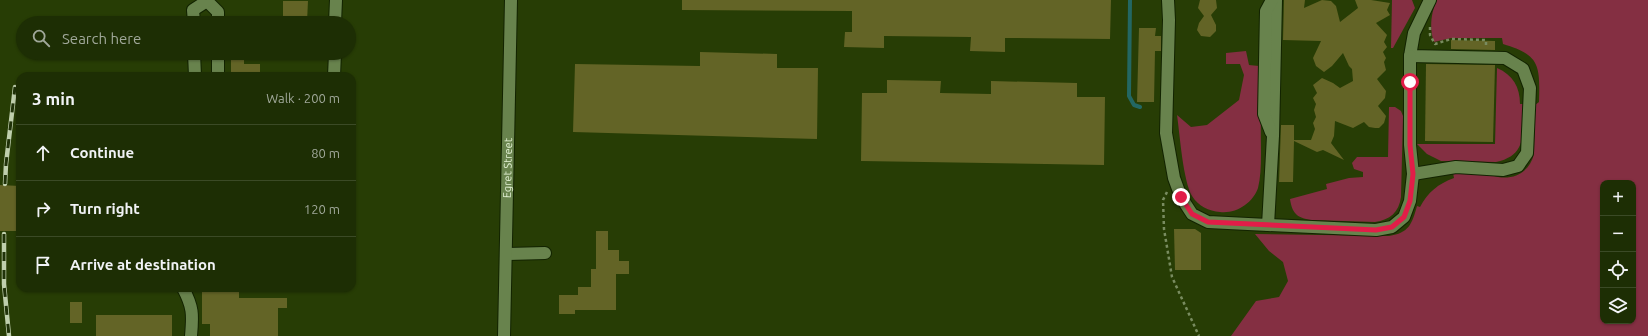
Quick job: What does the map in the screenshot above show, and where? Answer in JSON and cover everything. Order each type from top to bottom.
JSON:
[{"type":"street","points":[[335,16],[336,0]]},
{"type":"street","name":"Egret Street","points":[[504,336],[510,0]]},
{"type":"street","points":[[1168,0],[1169,20],[1166,133],[1174,178],[1181,197],[1192,214],[1208,222],[1376,230],[1392,227],[1404,217],[1410,201],[1413,174],[1410,145],[1410,56],[1414,33],[1430,0]]},
{"type":"street","points":[[1272,0],[1266,11],[1264,114],[1273,136]]},
{"type":"street","points":[[1268,224],[1273,136],[1276,0]]},
{"type":"street","points":[[193,16],[193,10],[207,1],[218,12],[218,16]]},
{"type":"street","points":[[1410,56],[1505,58],[1523,69],[1530,88],[1527,153],[1518,166],[1503,170],[1456,167],[1413,174]]},
{"type":"street","points":[[194,60],[195,72]]},
{"type":"street","points":[[218,60],[218,72]]},
{"type":"street","points":[[334,72],[335,60]]},
{"type":"street","points":[[506,254],[545,253]]},
{"type":"street","points":[[185,292],[191,303],[193,317],[191,336]]},
{"type":"path","points":[[1430,22],[1430,35],[1435,44],[1451,39],[1486,40],[1486,48],[1493,48]]},
{"type":"path","points":[[1174,178],[1163,200],[1164,229],[1172,277],[1199,336]]},
{"type":"shaded area","points":[[1392,0],[1412,0],[1415,8],[1393,48],[1391,48]]},
{"type":"shaded area","points":[[1437,0],[1648,0],[1648,336],[1231,336],[1256,301],[1279,297],[1288,281],[1283,262],[1269,251],[1255,234],[1396,235],[1409,227],[1417,206],[1420,207],[1426,197],[1438,186],[1454,178],[1453,173],[1486,174],[1504,178],[1516,176],[1525,170],[1529,165],[1534,154],[1535,105],[1539,102],[1539,79],[1538,70],[1535,63],[1531,57],[1524,52],[1503,44],[1502,38],[1451,38],[1434,42],[1431,26],[1432,15]]},
{"type":"shaded area","points":[[1246,51],[1249,65],[1259,66],[1258,115],[1261,120],[1260,180],[1256,193],[1248,203],[1232,211],[1216,211],[1208,209],[1197,203],[1189,189],[1184,169],[1177,115],[1191,127],[1207,125],[1239,100],[1244,75],[1240,64],[1226,64],[1226,53]]},
{"type":"shaded area","points":[[1497,68],[1507,74],[1514,82],[1519,92],[1520,104],[1523,104],[1523,132],[1519,148],[1507,159],[1496,162],[1441,161],[1427,154],[1417,144],[1495,144]]},
{"type":"shaded area","points":[[1389,107],[1395,107],[1401,111],[1403,116],[1401,197],[1396,211],[1389,217],[1375,222],[1311,220],[1302,218],[1296,214],[1292,208],[1290,199],[1327,189],[1326,184],[1349,178],[1363,177],[1363,172],[1354,169],[1352,163],[1357,157],[1388,157]]},
{"type":"building","points":[[682,0],[1111,0],[1110,39],[1005,38],[1005,52],[970,51],[971,37],[884,36],[884,48],[844,47],[845,32],[852,32],[852,11],[682,10]]},
{"type":"building","points":[[1200,0],[1216,0],[1217,8],[1211,15],[1216,25],[1216,31],[1210,37],[1201,36],[1197,30],[1199,23],[1204,16],[1198,8]]},
{"type":"building","points":[[1284,0],[1305,0],[1304,8],[1322,0],[1331,1],[1336,6],[1340,22],[1358,8],[1355,0],[1371,0],[1390,3],[1387,10],[1390,15],[1376,23],[1387,35],[1384,42],[1387,47],[1383,52],[1386,58],[1384,62],[1386,70],[1377,79],[1386,91],[1385,98],[1378,106],[1386,116],[1384,123],[1379,128],[1375,128],[1369,127],[1364,122],[1353,128],[1335,121],[1334,136],[1331,143],[1344,160],[1323,150],[1317,152],[1294,141],[1293,182],[1279,182],[1281,125],[1294,125],[1294,140],[1311,140],[1315,129],[1313,123],[1316,117],[1314,110],[1316,104],[1313,98],[1317,93],[1313,85],[1322,78],[1340,88],[1353,81],[1352,69],[1343,53],[1332,66],[1324,72],[1316,66],[1313,58],[1321,41],[1283,40]]},
{"type":"building","points":[[283,1],[308,1],[307,16],[283,16]]},
{"type":"building","points":[[1139,28],[1156,28],[1155,36],[1161,36],[1161,51],[1155,51],[1154,102],[1137,102]]},
{"type":"building","points":[[1451,40],[1495,41],[1495,50],[1451,49]]},
{"type":"building","points":[[700,52],[777,54],[777,68],[818,68],[817,139],[573,132],[575,64],[700,66]]},
{"type":"building","points":[[231,60],[244,60],[244,64],[260,64],[260,72],[231,72]]},
{"type":"building","points":[[1426,64],[1495,65],[1493,142],[1425,141]]},
{"type":"building","points":[[887,80],[941,81],[940,93],[991,94],[991,81],[1077,83],[1077,97],[1105,97],[1104,165],[861,161],[862,93],[887,93]]},
{"type":"building","points":[[0,185],[16,186],[16,231],[0,231]]},
{"type":"building","points":[[1174,229],[1195,229],[1201,233],[1201,270],[1175,270]]},
{"type":"building","points":[[596,231],[608,231],[608,250],[619,250],[619,261],[629,261],[629,274],[616,274],[616,310],[575,310],[575,314],[559,314],[559,295],[578,295],[578,287],[591,287],[591,269],[596,269]]},
{"type":"building","points":[[202,292],[239,292],[239,298],[287,298],[287,308],[278,308],[278,336],[210,336],[210,324],[202,324]]},
{"type":"building","points":[[70,302],[82,302],[82,323],[70,323]]},
{"type":"building","points":[[96,315],[172,315],[172,336],[96,336]]},
{"type":"waterway","points":[[1130,0],[1129,96],[1134,105],[1140,107]]},
{"type":"railway","points":[[5,184],[15,87]]},
{"type":"railway","points":[[4,234],[4,284],[9,336]]},
{"type":"route","points":[[1181,197],[1192,214],[1208,222],[1376,230],[1392,227],[1404,217],[1410,201],[1413,174],[1410,145],[1410,82]]}]
